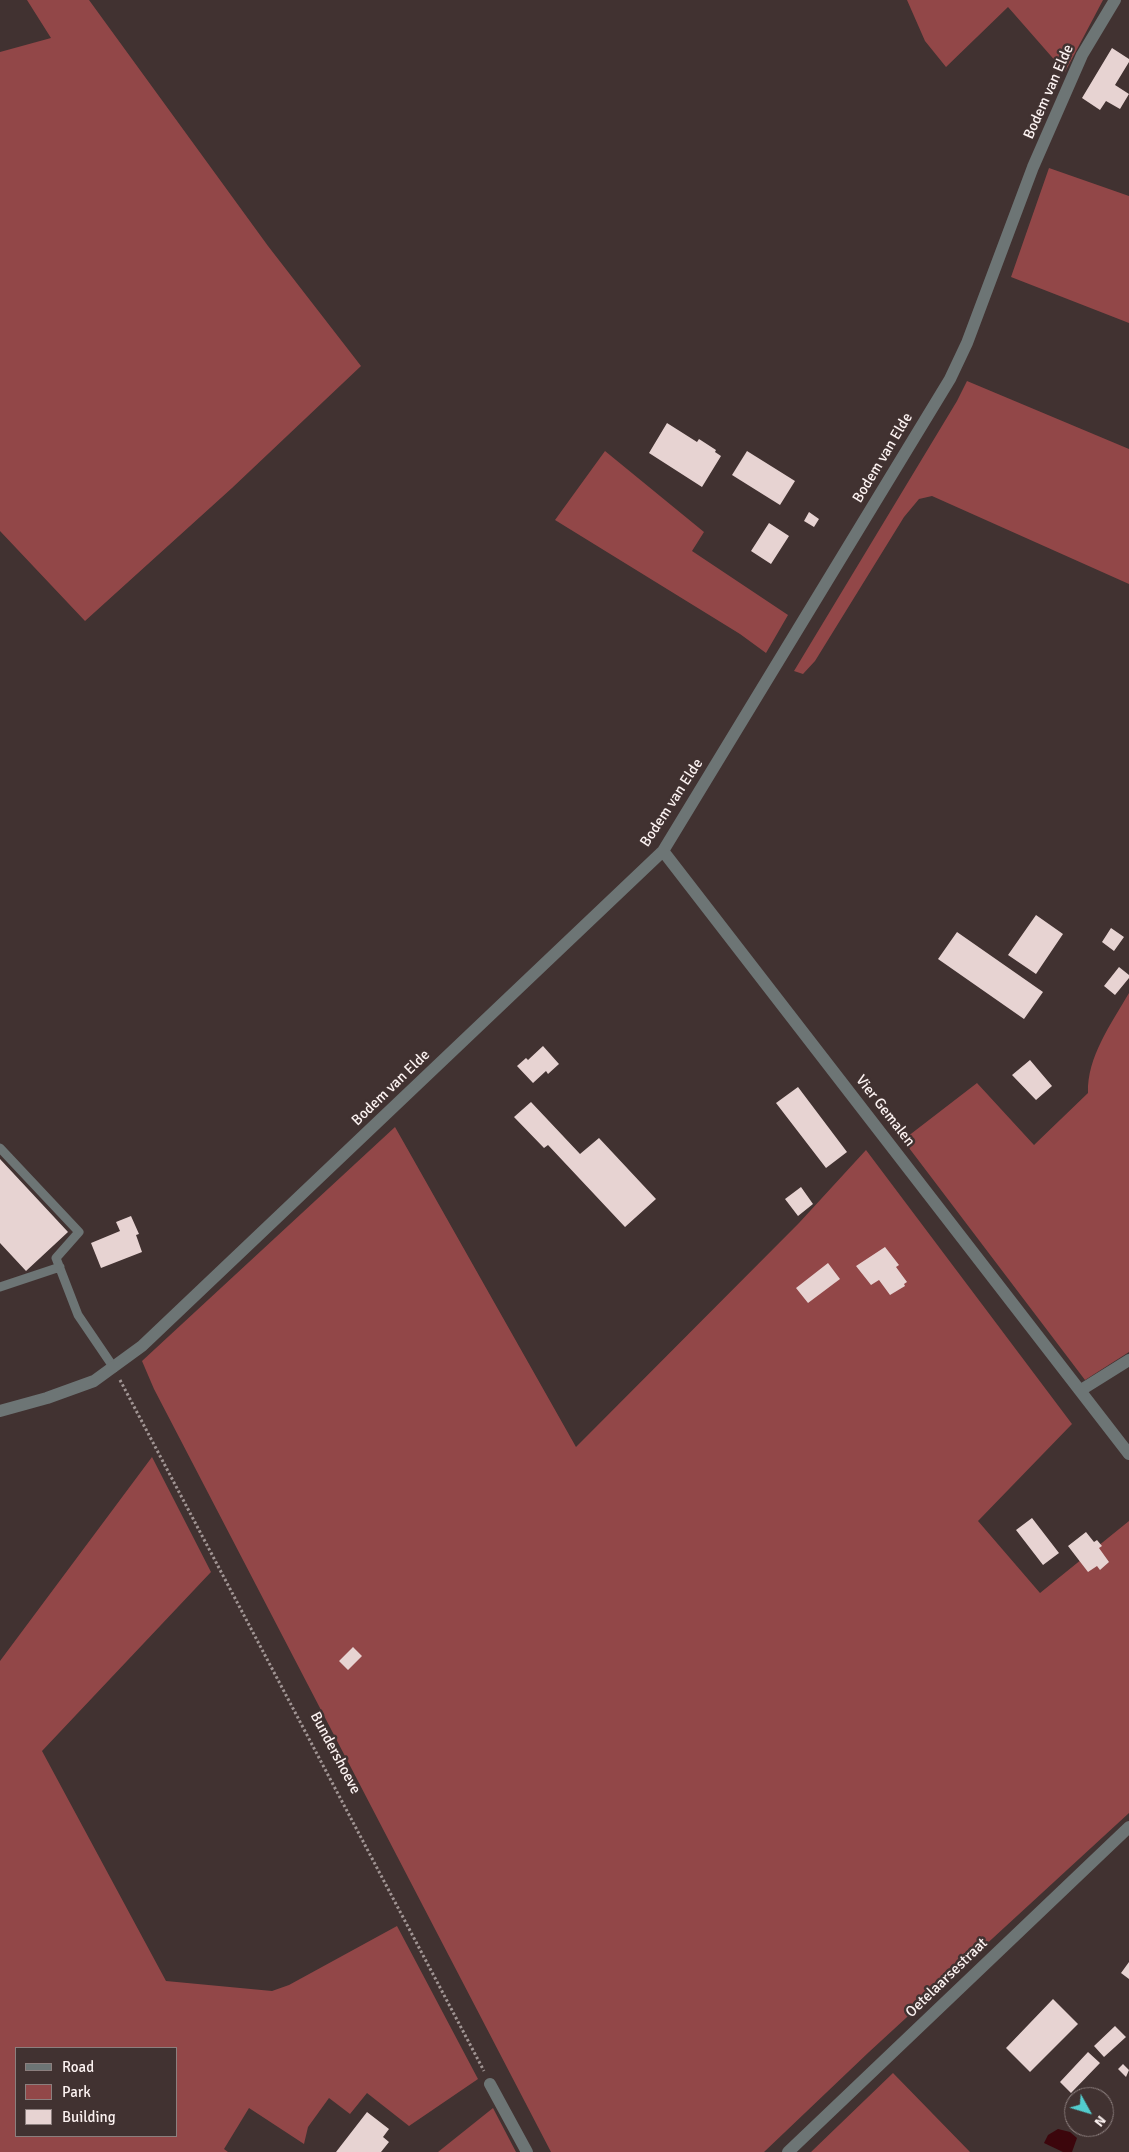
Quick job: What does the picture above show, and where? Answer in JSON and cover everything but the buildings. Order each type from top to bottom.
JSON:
[{"type":"street","name":"Bodem van Elde","points":[[0,1411],[47,1398],[94,1381],[142,1346],[663,851],[950,379],[967,343],[1033,167],[1082,54],[1115,0]]},
{"type":"street","name":"Vier Gemalen","points":[[663,851],[1082,1390],[1129,1454]]},
{"type":"street","points":[[1082,1390],[1129,1360]]},
{"type":"street","name":"Oetelaarsestraat","points":[[788,2152],[1129,1827]]},
{"type":"street","points":[[490,2084],[527,2152]]},
{"type":"lane","points":[[0,1148],[78,1232],[56,1258],[78,1315],[114,1368]]},
{"type":"lane","points":[[0,1287],[60,1268]]},
{"type":"path","name":"Bundershoeve","points":[[114,1368],[490,2084]]},
{"type":"green space","points":[[27,0],[89,0],[268,246],[361,366],[232,488],[85,621],[0,531],[0,52],[51,38]]},
{"type":"green space","points":[[907,0],[1103,0],[1065,72],[1008,7],[946,67],[925,41]]},
{"type":"green space","points":[[1049,168],[1129,196],[1129,323],[1011,277]]},
{"type":"green space","points":[[967,381],[1129,449],[1129,584],[932,496],[919,499],[904,517],[815,661],[803,674],[794,671],[957,401]]},
{"type":"green space","points":[[605,451],[704,532],[692,551],[788,615],[766,653],[740,634],[555,520]]},
{"type":"green space","points":[[1129,993],[1129,1352],[1085,1380],[903,1140],[977,1083],[1034,1145],[1088,1093],[1091,1067],[1101,1041]]},
{"type":"green space","points":[[395,1127],[576,1447],[799,1223],[866,1150],[1072,1424],[978,1521],[1040,1593],[1129,1521],[1129,1813],[869,2052],[764,2152],[551,2152],[154,1389],[142,1361]]},
{"type":"green space","points":[[152,1457],[211,1572],[42,1751],[166,1981],[272,1991],[289,1985],[397,1926],[478,2079],[409,2126],[367,2093],[350,2114],[329,2098],[308,2127],[304,2144],[249,2108],[224,2149],[228,2152],[0,2152],[0,1661]]},
{"type":"green space","points":[[893,2073],[970,2152],[811,2152]]},
{"type":"green space","points":[[493,2108],[516,2152],[438,2152]]},
{"type":"shaded area","points":[[1058,2129],[1064,2130],[1064,2137],[1076,2137],[1072,2152],[1063,2152],[1044,2143],[1048,2135]]}]
